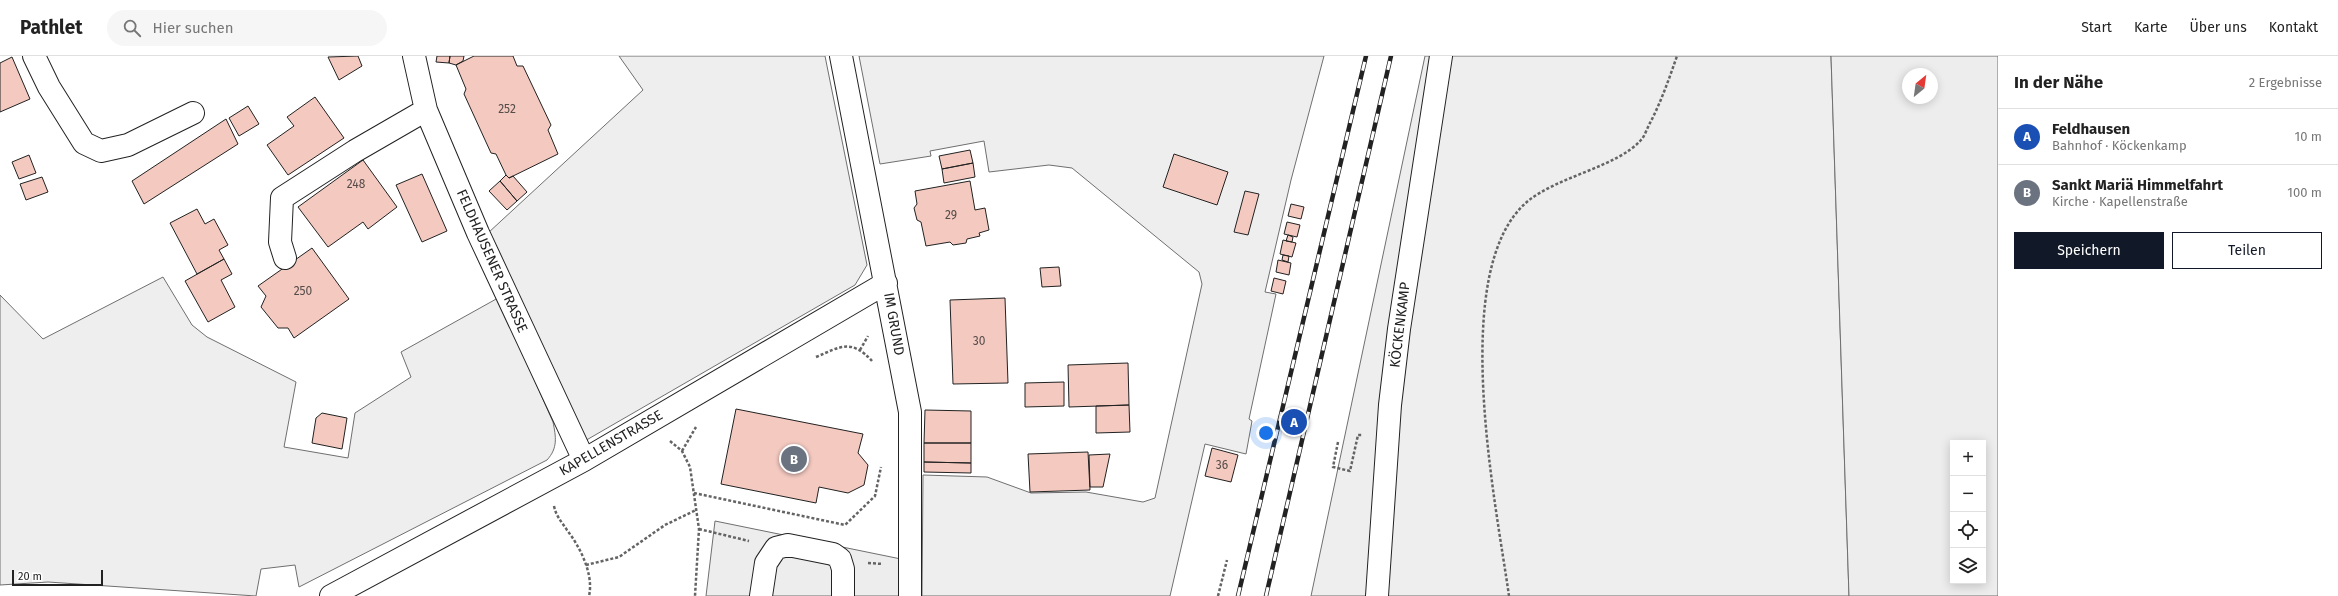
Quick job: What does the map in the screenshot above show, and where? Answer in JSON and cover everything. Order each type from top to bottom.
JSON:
[{"type":"street","points":[[34,56],[49,87],[84,143],[101,151],[128,145],[193,113]]},
{"type":"street","name":"FELDHAUSENER STRASSE","points":[[414,56],[426,110],[478,234],[584,460]]},
{"type":"street","name":"IM GRUND","points":[[841,56],[910,412],[910,596]]},
{"type":"street","name":"KÖCKENKAMP","points":[[1377,596],[1389,428],[1399,329],[1441,56]]},
{"type":"street","points":[[285,258],[280,242],[282,198],[355,151],[426,110]]},
{"type":"street","name":"KAPELLENSTRASSE","points":[[332,596],[584,460],[886,283]]},
{"type":"street","points":[[760,596],[766,564],[776,548],[788,545],[833,554],[840,559],[843,569],[843,596]]},
{"type":"path","points":[[1509,596],[1487,446],[1482,352],[1488,278],[1496,251],[1508,224],[1527,202],[1548,187],[1606,162],[1642,140],[1661,101],[1677,56]]},
{"type":"path","points":[[811,360],[842,346],[849,346],[860,350],[874,364]]},
{"type":"path","points":[[647,423],[682,451],[690,467],[700,529],[695,596]]},
{"type":"path","points":[[682,451],[696,427],[702,423]]},
{"type":"path","points":[[1338,442],[1333,467],[1350,471],[1356,448]]},
{"type":"path","points":[[694,493],[845,525],[875,496],[882,459]]},
{"type":"path","points":[[549,479],[555,514],[580,548],[586,566],[589,596]]},
{"type":"path","points":[[586,566],[620,557],[665,525],[696,510]]},
{"type":"path","points":[[700,529],[776,548]]},
{"type":"path","points":[[840,559],[910,568]]},
{"type":"path","points":[[1218,596],[1227,560]]},
{"type":"shaded area","points":[[619,56],[825,56],[867,265],[855,285],[583,442],[488,233],[643,90]]},
{"type":"shaded area","points":[[859,56],[1324,56],[1291,180],[1265,292],[1276,294],[1249,419],[1252,421],[1246,454],[1205,444],[1170,596],[922,596],[923,475],[987,477],[1031,493],[1086,492],[1143,502],[1155,498],[1202,284],[1199,272],[1072,168],[1049,165],[989,172],[984,141],[930,151],[931,156],[880,164]]},
{"type":"shaded area","points":[[1425,56],[1831,56],[1849,596],[1311,596]]},
{"type":"shaded area","points":[[1831,56],[1998,56],[1998,596],[1849,596]]},
{"type":"shaded area","points":[[163,277],[192,325],[207,337],[296,382],[284,447],[348,458],[355,413],[411,377],[401,352],[498,298],[553,422],[555,447],[551,456],[547,460],[299,587],[295,565],[261,569],[256,596],[48,582],[0,585],[0,295],[43,339]]},
{"type":"shaded area","points":[[715,521],[901,559],[900,596],[706,596]]},
{"type":"building","points":[[358,56],[362,66],[339,80],[328,57]]},
{"type":"building","points":[[437,56],[450,56],[449,63],[436,62]]},
{"type":"building","points":[[450,56],[464,56],[463,61],[456,65],[449,63]]},
{"type":"building","points":[[474,56],[513,56],[517,66],[523,66],[551,125],[548,130],[558,154],[509,178],[506,175],[496,154],[491,153],[464,94],[466,89],[456,65]]},
{"type":"building","points":[[12,57],[30,99],[0,112],[0,63]]},
{"type":"building","points":[[315,97],[344,138],[288,175],[267,145],[294,126],[287,117]]},
{"type":"building","points":[[248,106],[259,124],[239,136],[229,118]]},
{"type":"building","points":[[226,119],[238,144],[144,204],[132,181]]},
{"type":"building","points":[[970,150],[973,163],[942,169],[939,156]]},
{"type":"building","points":[[1174,154],[1228,172],[1217,205],[1163,187]]},
{"type":"building","points":[[29,155],[36,173],[19,179],[12,162]]},
{"type":"building","points":[[363,160],[397,207],[368,229],[363,222],[328,247],[298,207]]},
{"type":"building","points":[[973,163],[975,177],[944,183],[942,169]]},
{"type":"building","points":[[422,174],[447,231],[422,242],[396,185]]},
{"type":"building","points":[[506,175],[509,178],[513,176],[527,192],[517,201],[500,181]]},
{"type":"building","points":[[42,177],[48,192],[26,200],[20,184]]},
{"type":"building","points":[[500,181],[517,201],[507,210],[489,191]]},
{"type":"building","points":[[970,181],[975,210],[985,208],[989,230],[979,233],[980,236],[967,239],[966,243],[953,245],[950,242],[926,246],[921,222],[917,220],[914,208],[917,204],[915,191]]},
{"type":"building","points":[[1245,191],[1259,194],[1248,235],[1234,232]]},
{"type":"building","points":[[1291,204],[1304,207],[1301,219],[1288,216]]},
{"type":"building","points":[[197,209],[205,224],[214,219],[228,245],[219,250],[224,259],[197,274],[170,223]]},
{"type":"building","points":[[1287,222],[1300,225],[1297,237],[1284,234]]},
{"type":"building","points":[[1288,235],[1293,237],[1292,242],[1286,241]]},
{"type":"building","points":[[1283,240],[1296,243],[1292,257],[1280,254]]},
{"type":"building","points":[[312,248],[349,299],[294,338],[288,328],[278,328],[261,307],[266,296],[258,286]]},
{"type":"building","points":[[1283,255],[1289,256],[1288,262],[1282,260]]},
{"type":"building","points":[[224,259],[232,274],[221,280],[235,307],[208,322],[185,281]]},
{"type":"building","points":[[1278,260],[1291,263],[1289,275],[1276,272]]},
{"type":"building","points":[[1059,267],[1061,286],[1042,287],[1040,268]]},
{"type":"building","points":[[1274,278],[1286,281],[1283,294],[1271,291]]},
{"type":"building","points":[[1005,298],[1008,383],[953,384],[950,300]]},
{"type":"building","points":[[1128,363],[1129,405],[1069,407],[1068,365]]},
{"type":"building","points":[[1064,382],[1064,406],[1025,407],[1025,383]]},
{"type":"building","points":[[1129,405],[1130,432],[1096,433],[1096,406]]},
{"type":"building","points":[[736,409],[863,434],[858,453],[868,465],[864,485],[848,493],[819,487],[816,503],[721,484]]},
{"type":"building","points":[[925,410],[971,411],[971,443],[924,443]]},
{"type":"building","points":[[322,413],[347,418],[342,449],[312,443],[316,418]]},
{"type":"building","points":[[924,443],[971,443],[971,463],[924,462]]},
{"type":"building","points":[[1212,448],[1238,455],[1231,482],[1205,476]]},
{"type":"building","points":[[1088,452],[1090,490],[1030,492],[1028,454]]},
{"type":"building","points":[[1110,454],[1103,487],[1090,487],[1089,455]]},
{"type":"building","points":[[924,462],[971,463],[971,473],[924,472]]},
{"type":"railway","points":[[1238,596],[1366,56]]},
{"type":"railway","points":[[1266,596],[1391,56]]},
{"type":"place","name":"Feldhausen","points":[[1294,422]]},
{"type":"place","name":"Sankt Mariä Himmelfahrt","points":[[794,459]]}]
